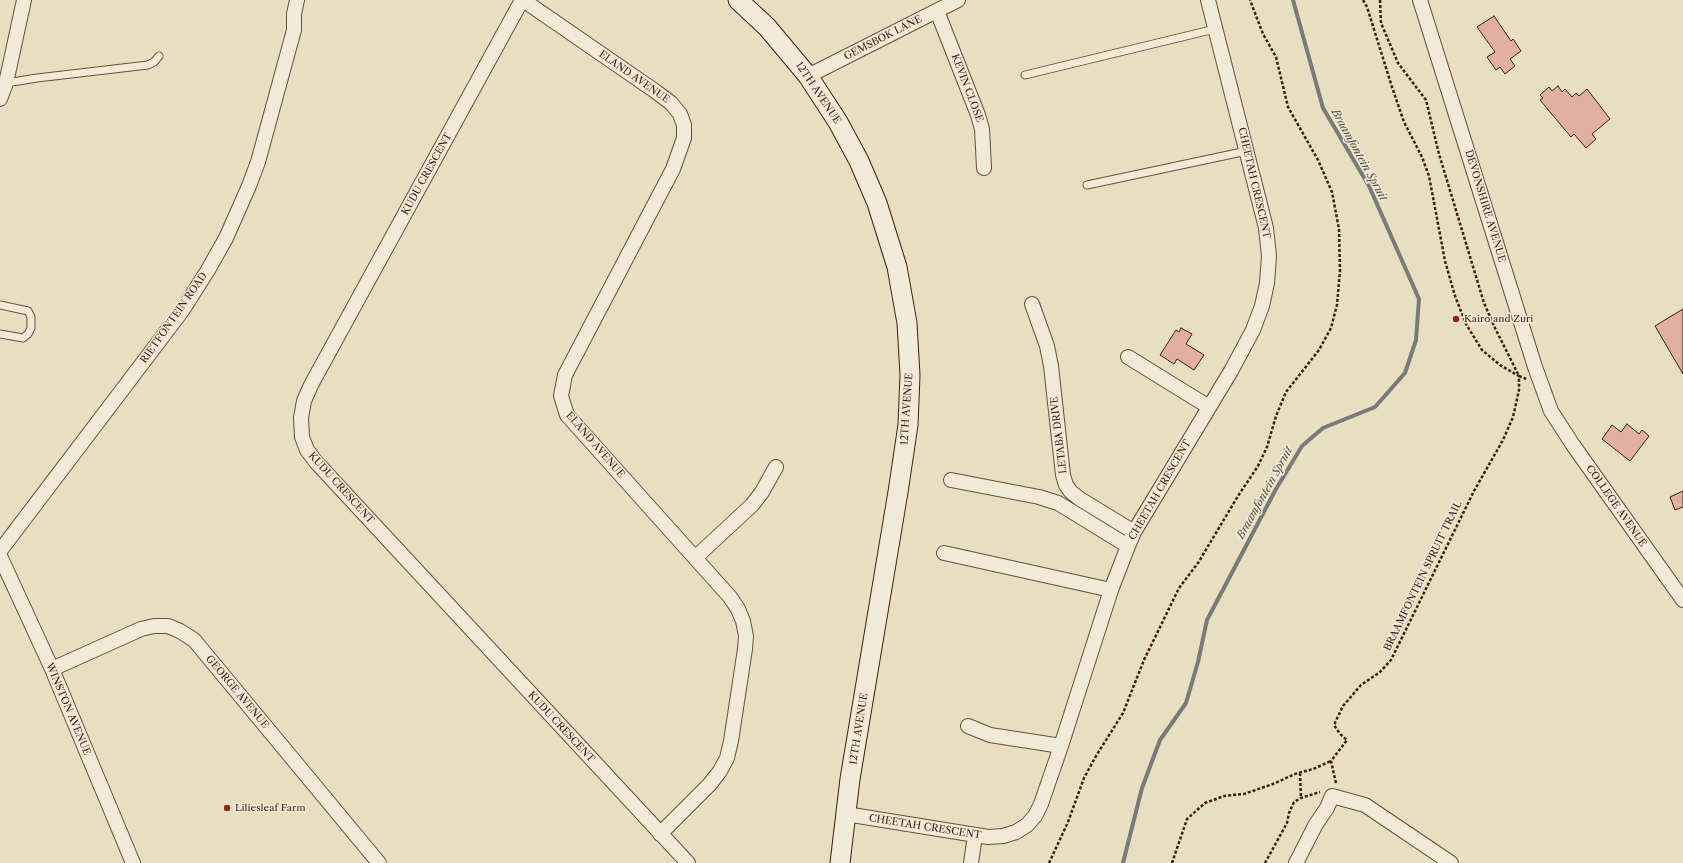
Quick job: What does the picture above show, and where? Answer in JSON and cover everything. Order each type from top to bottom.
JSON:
[{"type":"street","points":[[0,99],[6,83],[24,0]]},
{"type":"street","name":"RIETFONTEIN ROAD","points":[[294,30],[294,14],[297,0]]},
{"type":"street","name":"RIETFONTEIN ROAD","points":[[0,551],[164,336],[208,270],[238,211],[258,162],[294,30],[302,16],[306,0]]},
{"type":"street","name":"ELAND AVENUE","points":[[523,0],[655,90],[671,103],[680,114],[682,120],[684,138],[673,169],[566,374],[561,396],[567,415],[574,424],[696,557],[730,597],[738,609],[746,636],[731,741],[727,758],[720,771],[710,784],[660,834]]},
{"type":"street","name":"KUDU CRESCENT","points":[[523,0],[311,385],[304,401],[301,418],[302,437],[307,450],[316,462],[688,863]]},
{"type":"street","name":"12TH AVENUE","points":[[738,0],[767,27],[808,76],[838,122],[859,161],[877,203],[897,267],[907,323],[910,375],[908,425],[846,814],[840,863]]},
{"type":"street","name":"GEMSBOK LANE","points":[[808,76],[958,0]]},
{"type":"street","name":"CHEETAH CRESCENT","points":[[846,814],[975,835],[1003,836],[1016,832],[1027,825],[1035,816],[1041,804],[1061,746],[1111,590],[1134,532],[1231,371],[1253,330],[1262,306],[1267,283],[1269,256],[1266,228],[1208,0]]},
{"type":"street","name":"DEVONSHIRE AVENUE","points":[[1420,0],[1542,387],[1551,411]]},
{"type":"street","name":"KEVIN CLOSE","points":[[937,11],[978,115],[982,129],[984,168]]},
{"type":"street","name":"LETABA DRIVE","points":[[1032,304],[1047,346],[1051,366],[1063,475],[1066,485],[1071,492],[1080,499],[1134,532]]},
{"type":"street","points":[[1128,357],[1209,407]]},
{"type":"street","name":"COLLEGE AVENUE","points":[[1551,411],[1573,445],[1683,600]]},
{"type":"street","points":[[696,557],[752,505],[762,492],[776,467]]},
{"type":"street","points":[[951,480],[1039,497],[1058,503],[1128,546]]},
{"type":"street","points":[[944,553],[1111,590]]},
{"type":"street","name":"WINSTON AVENUE","points":[[0,556],[52,669],[133,863]]},
{"type":"street","name":"GEORGE AVENUE","points":[[52,669],[141,629],[154,626],[168,626],[180,631],[194,640],[379,863]]},
{"type":"street","points":[[968,726],[990,735],[1061,746]]},
{"type":"street","points":[[1296,863],[1335,793],[1365,805],[1451,863]]},
{"type":"street","points":[[971,863],[975,835]]},
{"type":"lane","points":[[1025,75],[1216,30]]},
{"type":"lane","points":[[6,83],[148,65],[154,62],[159,56]]},
{"type":"lane","points":[[1087,185],[1247,151]]},
{"type":"lane","points":[[0,305],[28,311],[31,317],[31,328],[28,334],[23,338],[0,334]]},
{"type":"path","points":[[1049,863],[1068,822],[1084,778],[1123,713],[1144,660],[1179,588],[1198,563],[1238,496],[1258,466],[1267,447],[1276,416],[1286,392],[1319,350],[1331,328],[1338,305],[1340,270],[1338,229],[1332,192],[1318,160],[1288,107],[1276,57],[1263,34],[1250,0]]},
{"type":"path","points":[[1363,0],[1367,6],[1404,122],[1422,157],[1429,176],[1446,261],[1455,296],[1466,324],[1482,350],[1500,365],[1542,387]]},
{"type":"path","points":[[1380,0],[1381,23],[1398,63],[1426,100],[1439,154],[1484,303],[1519,376]]},
{"type":"path","name":"BRAAMFONTEIN SPRUIT TRAIL","points":[[1172,863],[1187,819],[1205,803],[1224,796],[1244,794],[1274,784],[1331,761],[1348,740],[1340,734],[1334,725],[1343,706],[1362,685],[1380,672],[1391,660],[1474,491],[1503,440],[1513,417],[1519,390],[1519,376]]},
{"type":"path","points":[[1265,863],[1287,823],[1294,802],[1318,792],[1335,793],[1331,761]]},
{"type":"path","points":[[1300,773],[1301,798]]},
{"type":"building","points":[[1494,16],[1511,41],[1513,39],[1521,51],[1510,59],[1515,66],[1505,74],[1500,67],[1496,70],[1487,57],[1495,52],[1477,27]]},
{"type":"building","points":[[1558,86],[1562,92],[1565,89],[1572,97],[1576,93],[1579,96],[1587,89],[1610,119],[1592,134],[1596,139],[1586,148],[1574,134],[1571,137],[1540,100],[1543,98],[1540,95],[1549,87],[1552,91]]},
{"type":"building","points":[[1683,309],[1683,374],[1655,326]]},
{"type":"building","points":[[1181,328],[1192,334],[1186,344],[1204,355],[1194,370],[1177,359],[1174,364],[1160,355],[1176,330],[1179,332]]},
{"type":"building","points":[[1627,424],[1639,434],[1642,430],[1649,436],[1630,461],[1602,439],[1612,425],[1621,432]]},
{"type":"building","points":[[1683,491],[1683,507],[1675,510],[1670,497]]},
{"type":"waterway","name":"Braamfontein Spruit","points":[[1123,863],[1142,788],[1160,740],[1186,703],[1198,662],[1207,620],[1276,489],[1302,446],[1323,428],[1375,407],[1405,373],[1416,340],[1419,299],[1369,186],[1323,108],[1293,0]]},
{"type":"place","name":"Kairo and Zuri","points":[[1456,319]]},
{"type":"place","name":"Liliesleaf Farm","points":[[227,808]]}]
